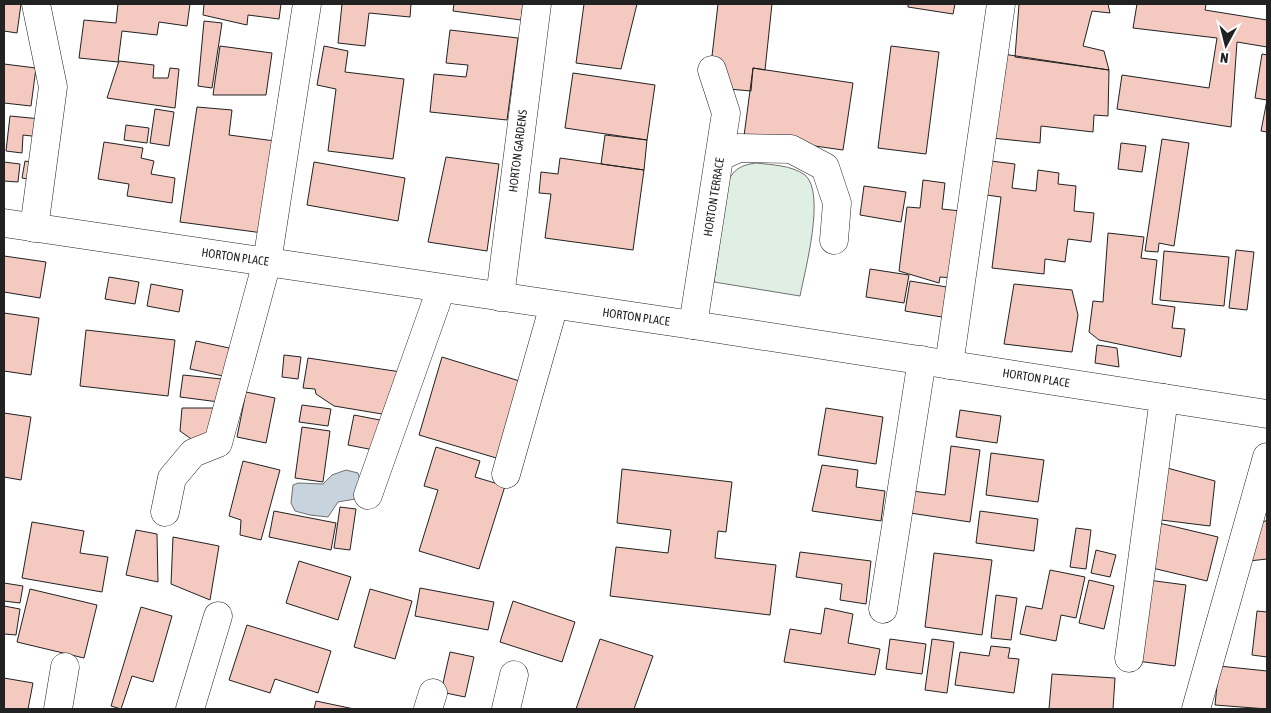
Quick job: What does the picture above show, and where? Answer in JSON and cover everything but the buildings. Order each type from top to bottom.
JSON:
[{"type":"main road","points":[[34,228],[54,86],[36,4]]},
{"type":"main road","points":[[165,512],[172,478],[193,453],[218,444],[267,262],[306,4]]},
{"type":"main road","name":"HORTON GARDENS","points":[[500,298],[537,4]]},
{"type":"main road","points":[[949,365],[1001,4]]},
{"type":"main road","name":"HORTON TERRACE","points":[[693,325],[721,156],[726,113],[712,70]]},
{"type":"main road","points":[[721,156],[739,148],[791,149],[825,167],[837,203],[834,240]]},
{"type":"main road","name":"HORTON PLACE","points":[[4,223],[500,298],[693,325],[1267,414]]},
{"type":"main road","points":[[368,496],[441,289]]},
{"type":"main road","points":[[506,474],[554,305]]},
{"type":"main road","points":[[883,610],[922,360]]},
{"type":"main road","points":[[1129,658],[1164,398]]},
{"type":"main road","points":[[1196,709],[1267,457]]},
{"type":"main road","points":[[190,709],[218,616]]},
{"type":"main road","points":[[58,709],[65,667]]},
{"type":"main road","points":[[506,709],[514,675]]},
{"type":"green space","points":[[756,163],[794,169],[805,175],[811,184],[814,198],[814,214],[800,296],[714,282],[728,181],[739,168]]},
{"type":"shaded area","points":[[346,470],[358,473],[360,487],[355,499],[338,502],[328,517],[295,511],[291,503],[293,485],[298,483],[323,484],[332,475]]}]
